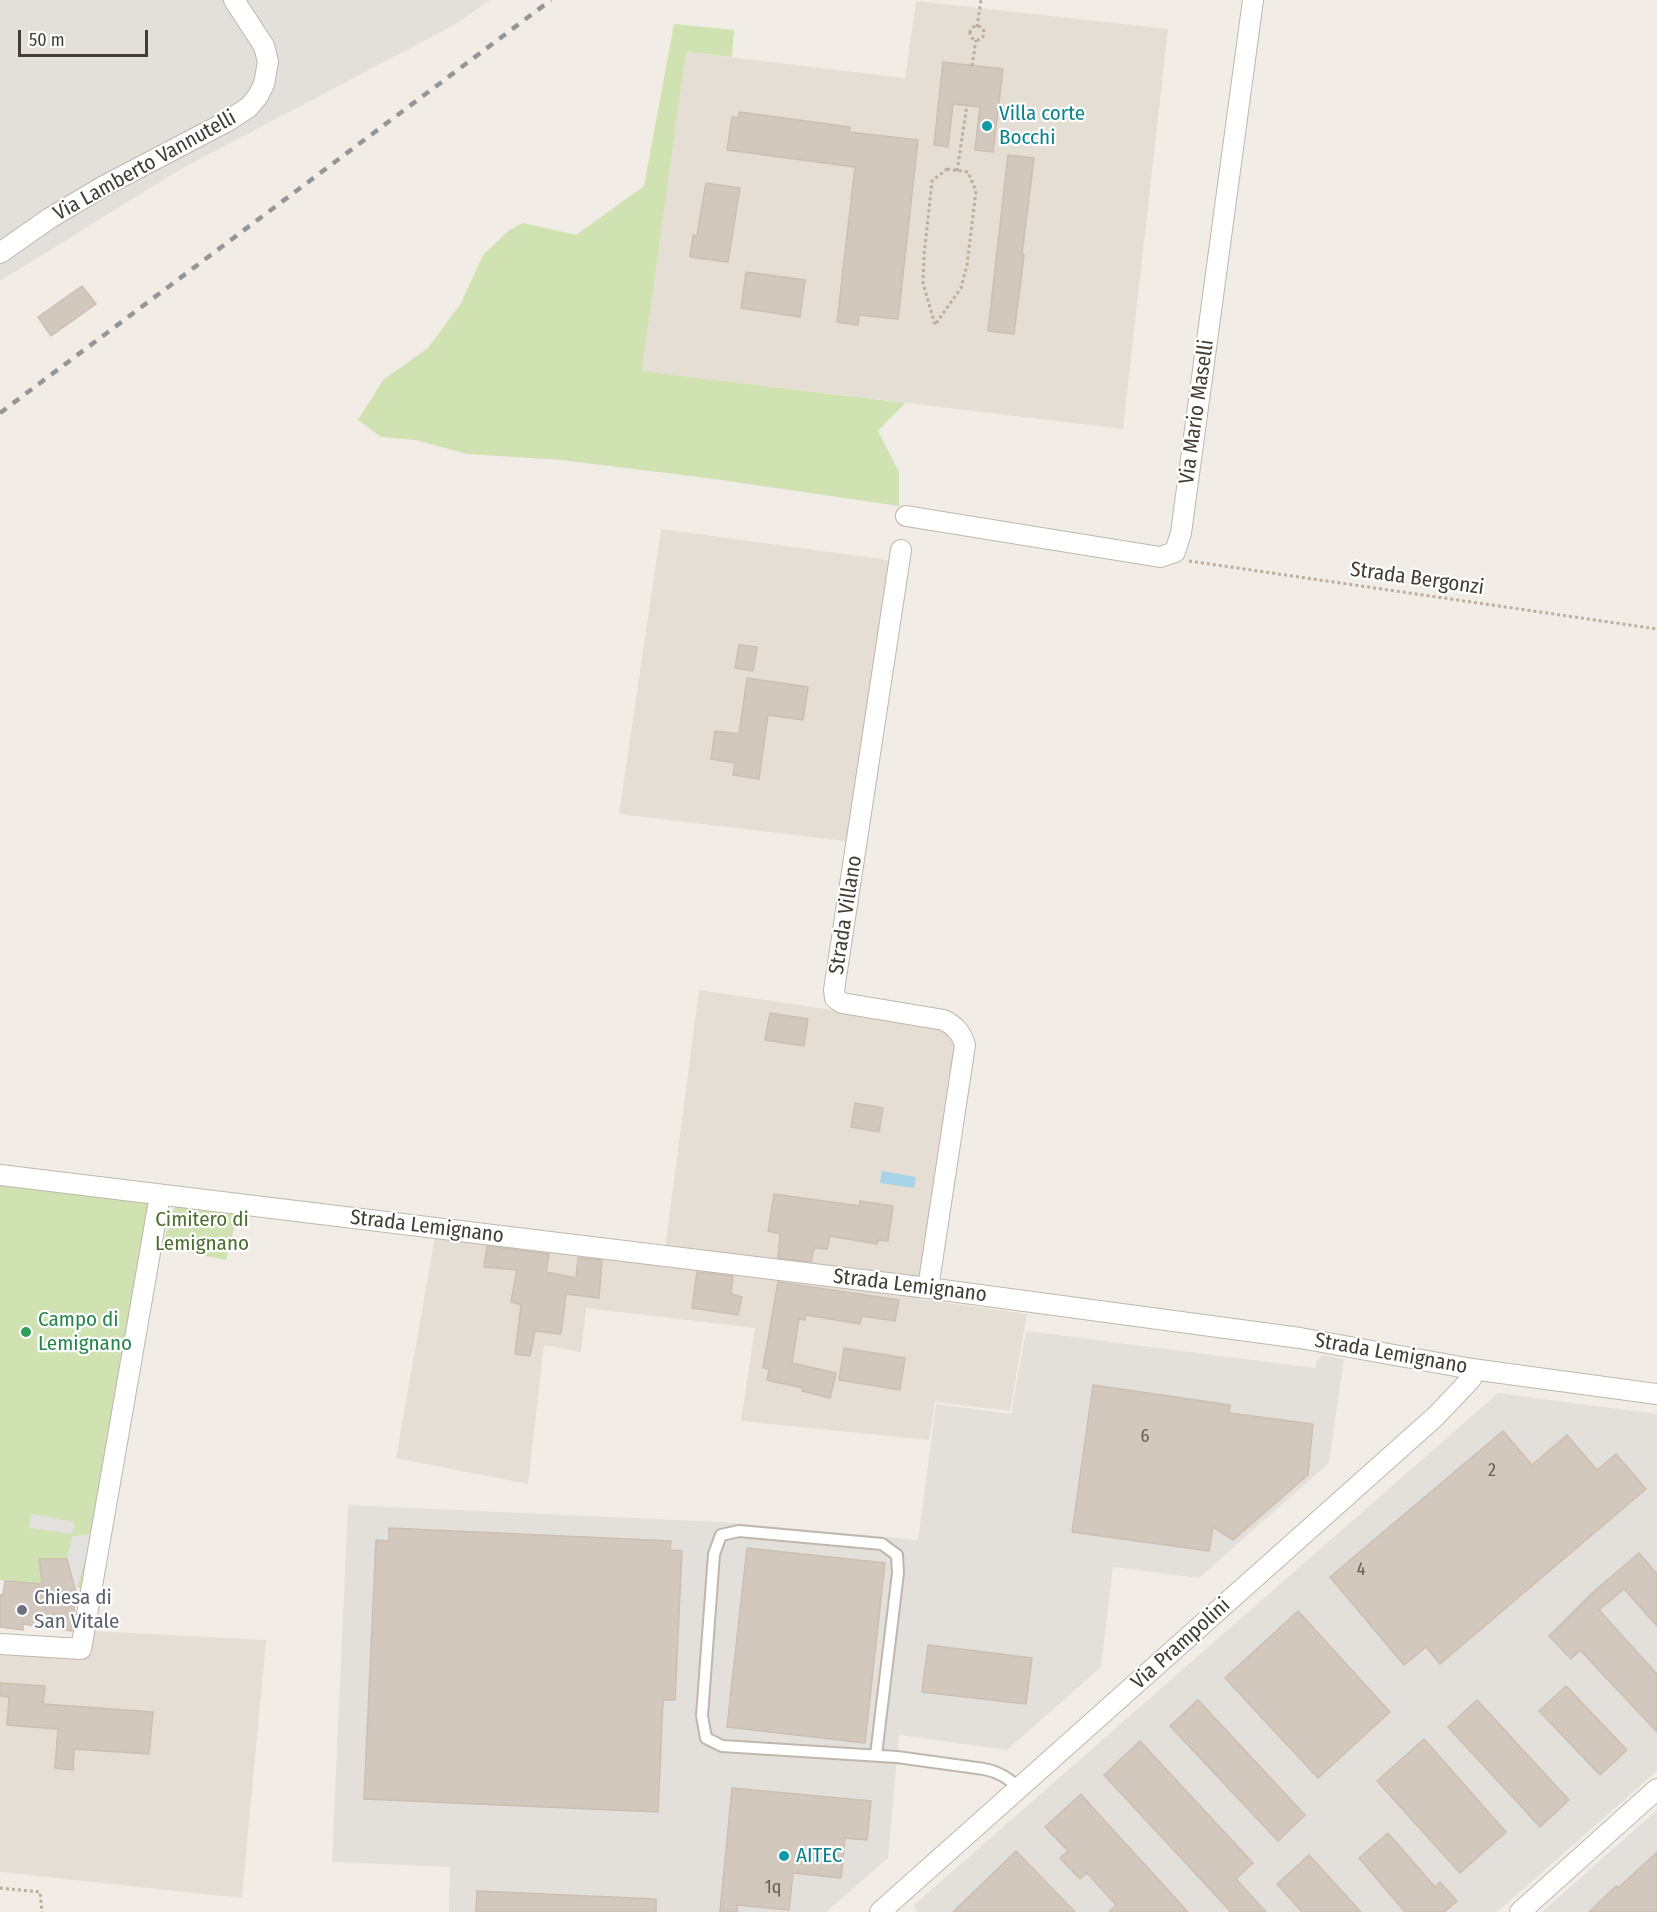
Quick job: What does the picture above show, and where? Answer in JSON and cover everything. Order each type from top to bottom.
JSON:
[{"type":"street","name":"Via Lamberto Vannutelli","points":[[0,253],[104,186],[226,122],[249,107],[264,84],[268,62],[264,46],[234,0]]},
{"type":"street","name":"Via Mario Maselli","points":[[1175,552],[1181,533],[1253,0]]},
{"type":"street","points":[[906,516],[1160,557],[1175,552]]},
{"type":"street","name":"Strada Villano","points":[[902,550],[834,990],[835,998],[842,1003],[944,1020],[962,1035],[965,1045],[928,1288]]},
{"type":"street","name":"Strada Lemignano","points":[[0,1175],[928,1288],[1300,1338],[1472,1369],[1657,1394]]},
{"type":"street","points":[[0,1644],[81,1649],[160,1195]]},
{"type":"street","name":"Via Prampolini","points":[[880,1912],[1436,1416],[1471,1379],[1472,1369]]},
{"type":"street","points":[[1520,1912],[1657,1790]]},
{"type":"lane","points":[[876,1755],[898,1573],[897,1555],[882,1544],[739,1531],[721,1536],[714,1554],[702,1716],[705,1738],[722,1746],[876,1755],[984,1768],[1008,1778],[1019,1788]]},
{"type":"path","points":[[977,27],[981,0]]},
{"type":"path","points":[[976,40],[970,32],[977,27]]},
{"type":"path","points":[[976,40],[980,39],[983,34],[981,28],[977,27]]},
{"type":"path","points":[[972,66],[976,40]]},
{"type":"path","points":[[957,171],[967,105]]},
{"type":"path","points":[[947,169],[957,171],[968,172],[976,191],[967,265],[961,288],[935,325],[923,284],[932,181],[947,169]]},
{"type":"path","name":"Strada Bergonzi","points":[[1175,552],[1185,560],[1657,629]]},
{"type":"path","points":[[0,1888],[40,1892],[42,1912]]},
{"type":"shaded area","points":[[0,0],[490,0],[456,24],[181,169],[0,281]]},
{"type":"shaded area","points":[[916,1],[1168,29],[1123,429],[642,371],[686,52],[905,78]]},
{"type":"shaded area","points":[[661,529],[895,561],[853,842],[619,814]]},
{"type":"shaded area","points":[[699,990],[939,1026],[958,1044],[919,1299],[1027,1314],[1010,1411],[935,1402],[929,1440],[741,1421],[755,1328],[586,1308],[581,1352],[544,1345],[528,1484],[396,1458],[435,1237],[665,1249]]},
{"type":"shaded area","points":[[1026,1331],[1315,1368],[1317,1360],[1323,1355],[1344,1359],[1329,1463],[1199,1578],[1113,1567],[1101,1667],[1007,1750],[899,1735],[888,1858],[826,1912],[449,1912],[450,1867],[332,1862],[348,1505],[722,1522],[918,1540],[936,1404],[1011,1414]]},
{"type":"shaded area","points":[[1498,1393],[1657,1414],[1657,1771],[1497,1912],[918,1912],[915,1909],[914,1905]]},
{"type":"shaded area","points":[[31,1514],[75,1522],[72,1534],[29,1528]]},
{"type":"shaded area","points":[[92,1534],[76,1593],[67,1559],[72,1536]]},
{"type":"shaded area","points":[[92,1631],[266,1640],[242,1898],[0,1872],[0,1645],[81,1649]]},
{"type":"shaded area","points":[[1657,1810],[1657,1912],[1542,1912]]},
{"type":"green space","points":[[674,24],[734,30],[732,57],[686,52],[642,371],[905,403],[878,431],[899,472],[899,506],[714,479],[561,460],[467,454],[415,440],[381,437],[358,420],[383,380],[428,348],[461,303],[483,255],[508,231],[523,223],[576,235],[644,186]]},
{"type":"green space","points":[[0,1181],[152,1198],[155,1204],[81,1588],[0,1580]]},
{"type":"green space","name":"Cimitero di Lemignano","points":[[175,1204],[238,1213],[226,1260],[162,1247]]},
{"type":"water","points":[[882,1171],[916,1177],[914,1188],[880,1183]]},
{"type":"building","name":"Villa corte Bocchi","points":[[943,62],[1003,69],[993,152],[975,150],[980,107],[953,104],[948,147],[934,145]]},
{"type":"building","points":[[739,112],[850,127],[849,132],[918,140],[898,319],[859,315],[858,325],[837,322],[855,167],[727,150],[732,117],[738,118]]},
{"type":"building","points":[[1008,155],[1034,158],[1014,334],[988,331]]},
{"type":"building","points":[[706,183],[740,188],[728,262],[690,257],[693,235],[697,236]]},
{"type":"building","points":[[746,272],[805,280],[800,317],[741,308]]},
{"type":"building","points":[[82,286],[96,304],[51,336],[38,317]]},
{"type":"building","points":[[739,645],[757,647],[753,671],[735,668]]},
{"type":"building","points":[[747,678],[808,687],[803,720],[768,715],[759,779],[733,775],[735,763],[711,759],[715,731],[739,734]]},
{"type":"building","points":[[770,1013],[808,1019],[804,1046],[765,1040]]},
{"type":"building","points":[[855,1103],[883,1108],[879,1132],[851,1127]]},
{"type":"building","points":[[774,1194],[860,1206],[860,1201],[893,1206],[888,1241],[878,1240],[877,1244],[830,1236],[827,1249],[814,1248],[811,1262],[778,1258],[780,1234],[768,1231]]},
{"type":"building","points":[[487,1246],[549,1254],[546,1272],[576,1278],[578,1258],[602,1260],[599,1298],[566,1294],[561,1334],[535,1331],[530,1356],[515,1354],[521,1305],[511,1302],[517,1270],[484,1267]]},
{"type":"building","points":[[697,1272],[733,1276],[731,1294],[742,1297],[738,1315],[692,1308]]},
{"type":"building","points":[[778,1282],[899,1300],[895,1321],[862,1316],[860,1324],[806,1315],[805,1320],[799,1319],[792,1363],[836,1373],[830,1398],[802,1391],[803,1388],[767,1380],[769,1369],[763,1368]]},
{"type":"building","points":[[844,1348],[905,1358],[900,1390],[839,1380]]},
{"type":"building","points":[[1093,1385],[1230,1405],[1229,1413],[1313,1424],[1308,1475],[1233,1540],[1213,1527],[1209,1551],[1072,1532]]},
{"type":"building","points":[[1503,1431],[1532,1465],[1567,1435],[1597,1470],[1616,1454],[1646,1489],[1440,1664],[1426,1647],[1404,1665],[1330,1577]]},
{"type":"building","points":[[389,1528],[671,1541],[670,1550],[682,1551],[675,1700],[663,1700],[658,1812],[364,1799],[376,1540],[389,1541]]},
{"type":"building","points":[[747,1548],[885,1563],[865,1743],[727,1727]]},
{"type":"building","points":[[1639,1553],[1657,1574],[1657,1626],[1624,1589],[1599,1610],[1657,1674],[1657,1732],[1580,1650],[1571,1659],[1549,1636],[1592,1593]]},
{"type":"building","points":[[39,1559],[67,1559],[76,1593],[72,1631],[23,1624],[23,1630],[0,1627],[0,1595],[3,1595],[5,1581],[42,1584]]},
{"type":"building","points":[[1298,1611],[1390,1712],[1318,1778],[1225,1678]]},
{"type":"building","points":[[928,1645],[1032,1658],[1026,1704],[922,1692]]},
{"type":"building","points":[[0,1683],[45,1686],[43,1704],[153,1712],[149,1754],[74,1749],[73,1770],[55,1768],[58,1729],[7,1725],[9,1697],[0,1696]]},
{"type":"building","points":[[1566,1686],[1627,1750],[1600,1775],[1539,1711]]},
{"type":"building","points":[[1198,1700],[1305,1815],[1278,1841],[1170,1726]]},
{"type":"building","points":[[1477,1700],[1569,1800],[1540,1827],[1448,1727]]},
{"type":"building","points":[[1424,1739],[1506,1832],[1460,1873],[1377,1781]]},
{"type":"building","points":[[1140,1741],[1253,1863],[1236,1879],[1266,1912],[1231,1912],[1104,1775]]},
{"type":"building","name":"AITEC","points":[[732,1788],[871,1801],[867,1840],[845,1838],[841,1878],[793,1873],[789,1910],[737,1905],[737,1912],[720,1912]]},
{"type":"building","points":[[1081,1794],[1188,1912],[1109,1912],[1116,1905],[1087,1873],[1080,1879],[1060,1858],[1068,1851],[1045,1827]]},
{"type":"building","points":[[1388,1833],[1435,1887],[1440,1882],[1457,1901],[1444,1912],[1405,1912],[1359,1858]]},
{"type":"building","points":[[1016,1851],[1075,1912],[953,1912]]},
{"type":"building","points":[[1657,1852],[1657,1912],[1589,1912],[1616,1886],[1618,1888]]},
{"type":"building","points":[[1309,1855],[1361,1912],[1302,1912],[1277,1884]]},
{"type":"building","points":[[477,1891],[656,1899],[656,1912],[476,1912]]},
{"type":"railway","points":[[0,413],[551,0]]},
{"type":"place","name":"Villa corte Bocchi","points":[[987,126]]},
{"type":"place","name":"Campo di Lemignano","points":[[26,1332]]},
{"type":"place","name":"Chiesa di San Vitale","points":[[22,1610]]},
{"type":"place","name":"AITEC","points":[[784,1856]]}]
